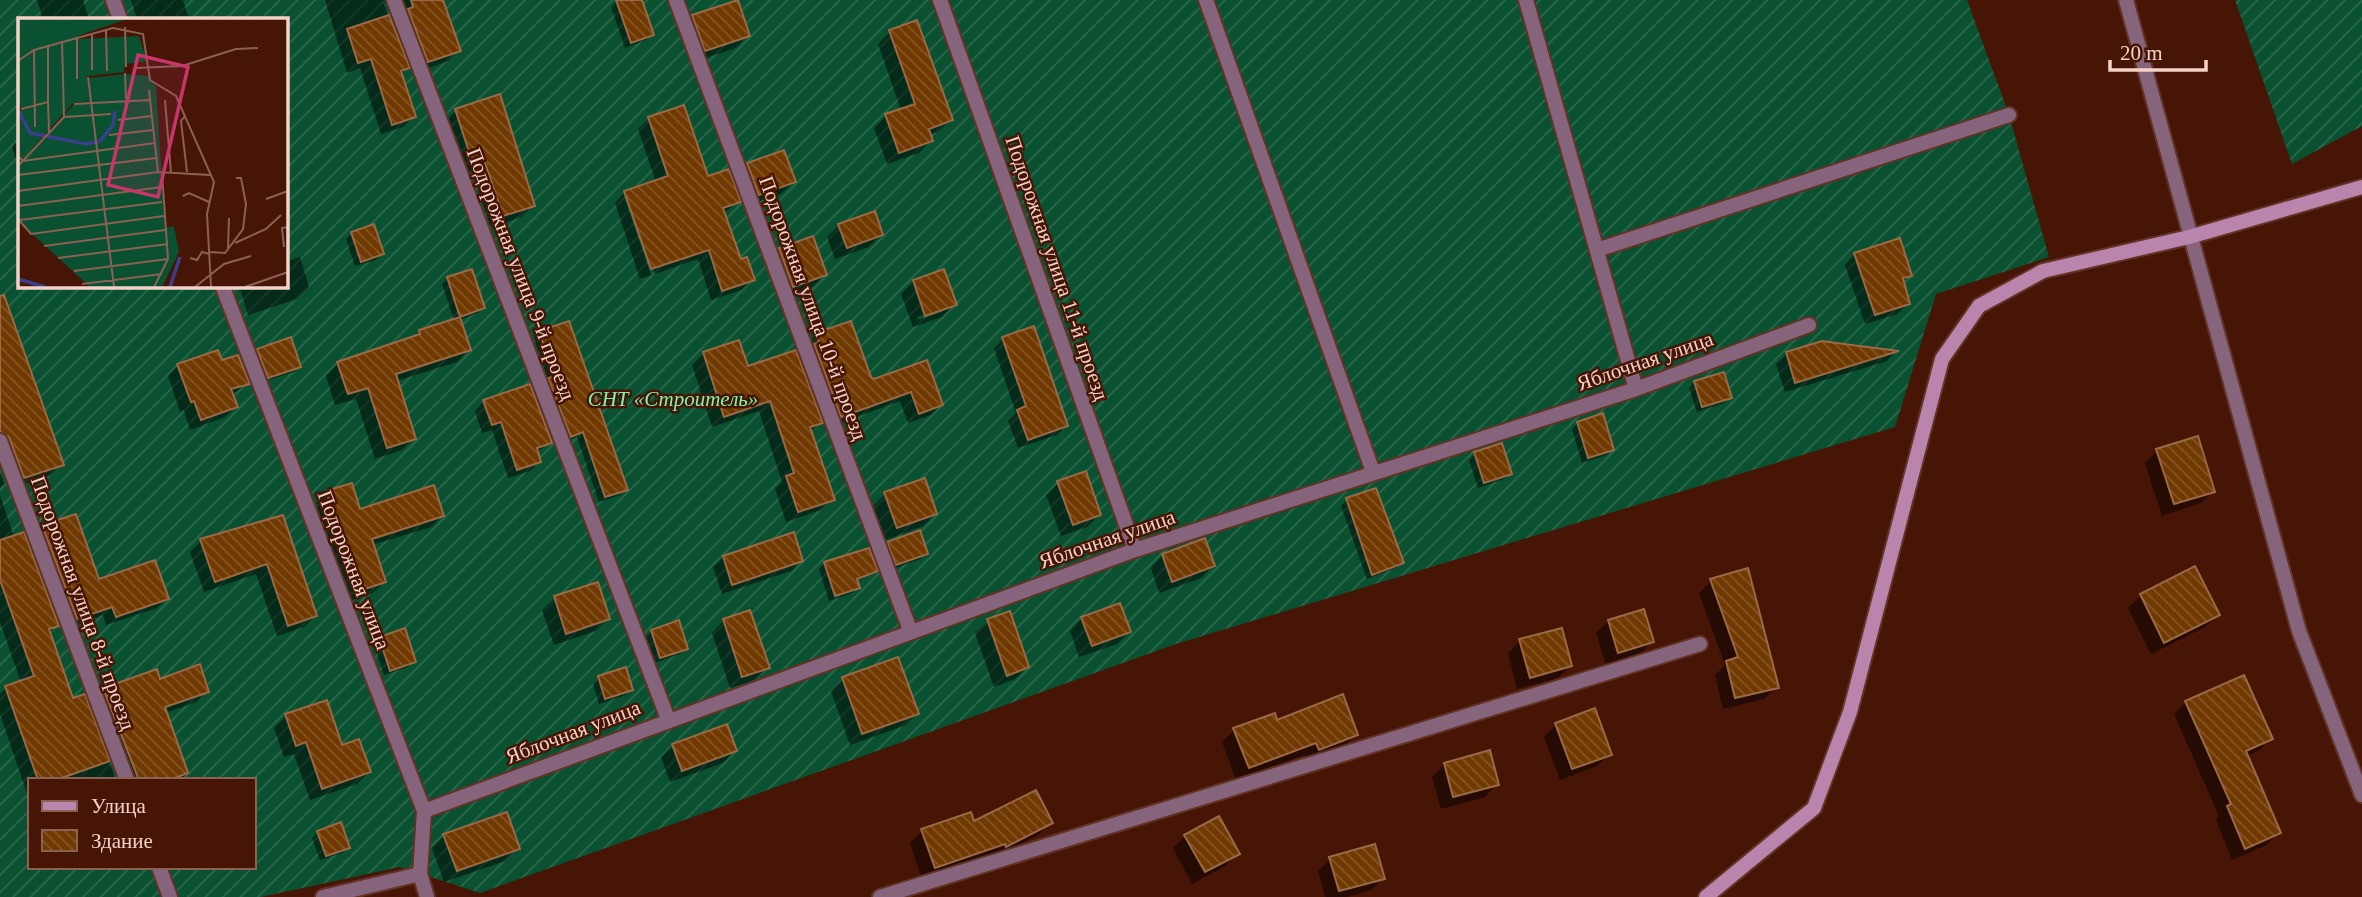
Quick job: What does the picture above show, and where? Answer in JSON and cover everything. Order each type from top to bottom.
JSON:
[{"type":"street","points":[[113,0],[120,18]]},
{"type":"street","name":"Подорожная улица 9-й проезд","points":[[394,0],[668,719]]},
{"type":"street","name":"Подорожная улица 10-й проезд","points":[[676,0],[910,630]]},
{"type":"street","name":"Подорожная улица 11-й проезд","points":[[940,0],[1135,550]]},
{"type":"street","points":[[1206,0],[1373,472]]},
{"type":"street","points":[[1526,0],[1636,389]]},
{"type":"street","points":[[2126,0],[2299,631],[2362,795]]},
{"type":"street","points":[[1597,250],[2009,115]]},
{"type":"street","points":[[1706,897],[1814,808],[1850,712],[1942,359],[1979,306],[2043,271],[2189,237],[2362,187]]},
{"type":"street","name":"Подорожная улица","points":[[223,287],[424,811],[420,874]]},
{"type":"street","name":"Яблочная улица","points":[[424,811],[910,630],[1135,550],[1636,389],[1809,325]]},
{"type":"street","name":"Подорожная улица 8-й проезд","points":[[0,441],[126,778]]},
{"type":"street","points":[[880,897],[1700,644]]},
{"type":"street","points":[[160,869],[170,897]]},
{"type":"street","points":[[323,897],[420,874],[427,897]]},
{"type":"green space","name":"СНТ «Строитель»","points":[[0,0],[1967,0],[2009,115],[2049,257],[1936,294],[1895,427],[1176,644],[480,893],[400,867],[261,897],[0,897]]},
{"type":"green space","points":[[2235,0],[2362,0],[2362,126],[2292,164]]},
{"type":"building","points":[[411,0],[443,0],[461,51],[428,62],[408,9],[413,7]]},
{"type":"building","points":[[616,0],[642,0],[654,35],[631,43]]},
{"type":"building","points":[[738,0],[750,36],[705,51],[692,15]]},
{"type":"building","points":[[389,15],[410,68],[401,71],[416,117],[392,125],[371,59],[358,63],[347,29]]},
{"type":"building","points":[[917,20],[953,120],[929,129],[933,141],[899,153],[885,114],[915,104],[889,30]]},
{"type":"building","points":[[500,94],[535,206],[503,216],[484,160],[473,164],[455,109]]},
{"type":"building","points":[[684,105],[708,176],[729,169],[741,202],[723,208],[741,259],[747,257],[755,280],[722,291],[709,250],[651,269],[624,191],[668,176],[648,117]]},
{"type":"building","points":[[784,150],[796,182],[759,195],[747,163]]},
{"type":"building","points":[[875,211],[883,235],[847,248],[838,224]]},
{"type":"building","points":[[374,224],[384,254],[361,262],[351,232]]},
{"type":"building","points":[[813,236],[827,275],[793,287],[779,248]]},
{"type":"building","points":[[1900,238],[1912,276],[1903,278],[1910,304],[1875,315],[1854,253]]},
{"type":"building","points":[[472,269],[485,308],[460,317],[447,277]]},
{"type":"building","points":[[944,269],[957,305],[925,316],[913,280]]},
{"type":"building","points":[[4,295],[64,465],[24,478],[9,437],[0,432],[0,296]]},
{"type":"building","points":[[460,317],[471,350],[396,374],[416,439],[387,448],[368,388],[348,394],[337,362],[420,334],[419,330]]},
{"type":"building","points":[[569,321],[628,490],[605,497],[583,432],[571,437],[548,378],[554,377],[539,331]]},
{"type":"building","points":[[851,321],[871,377],[874,379],[927,360],[943,405],[919,414],[911,392],[841,417],[814,344],[819,342],[815,333]]},
{"type":"building","points":[[1034,326],[1068,426],[1028,440],[1017,410],[1026,406],[1002,337]]},
{"type":"building","points":[[291,337],[301,367],[268,378],[257,349]]},
{"type":"building","points":[[739,340],[748,366],[796,350],[823,423],[810,427],[835,500],[798,512],[786,476],[794,473],[770,401],[724,417],[703,352]]},
{"type":"building","points":[[1822,341],[1899,351],[1795,383],[1786,352]]},
{"type":"building","points":[[218,350],[222,360],[238,355],[250,384],[231,389],[238,407],[201,420],[194,401],[191,402],[177,364]]},
{"type":"building","points":[[1724,372],[1732,398],[1702,407],[1694,381]]},
{"type":"building","points":[[530,384],[552,443],[537,448],[541,462],[517,470],[501,422],[492,425],[483,400]]},
{"type":"building","points":[[1603,413],[1614,450],[1588,458],[1577,422]]},
{"type":"building","points":[[2198,436],[2215,492],[2174,504],[2156,449]]},
{"type":"building","points":[[1502,443],[1512,474],[1484,483],[1474,452]]},
{"type":"building","points":[[1086,471],[1101,515],[1073,525],[1057,481]]},
{"type":"building","points":[[925,478],[937,514],[897,528],[884,492]]},
{"type":"building","points":[[352,483],[360,509],[434,485],[444,516],[372,539],[386,582],[359,591],[326,491]]},
{"type":"building","points":[[1376,488],[1404,563],[1372,575],[1346,498]]},
{"type":"building","points":[[76,514],[99,579],[155,560],[169,599],[116,617],[112,607],[77,619],[42,525]]},
{"type":"building","points":[[283,515],[317,616],[288,626],[267,564],[215,582],[200,539]]},
{"type":"building","points":[[920,530],[928,554],[896,565],[887,542]]},
{"type":"building","points":[[24,532],[59,626],[49,629],[73,698],[85,694],[110,761],[62,778],[37,778],[5,686],[34,676],[0,580],[0,540]]},
{"type":"building","points":[[794,532],[803,561],[732,585],[723,556]]},
{"type":"building","points":[[1205,538],[1215,566],[1172,582],[1162,554]]},
{"type":"building","points":[[869,548],[878,571],[857,579],[860,588],[835,596],[824,562]]},
{"type":"building","points":[[2195,566],[2220,615],[2164,643],[2140,594]]},
{"type":"building","points":[[1748,568],[1779,688],[1735,698],[1726,661],[1738,657],[1710,579]]},
{"type":"building","points":[[598,582],[610,619],[566,634],[554,596]]},
{"type":"building","points":[[1120,603],[1131,632],[1092,646],[1081,617]]},
{"type":"building","points":[[1644,609],[1654,642],[1618,653],[1608,620]]},
{"type":"building","points":[[750,610],[770,668],[742,677],[723,619]]},
{"type":"building","points":[[1010,611],[1029,667],[1007,676],[987,619]]},
{"type":"building","points":[[679,620],[688,649],[660,658],[651,630]]},
{"type":"building","points":[[405,628],[416,662],[390,671],[379,637]]},
{"type":"building","points":[[1562,628],[1572,666],[1530,678],[1519,639]]},
{"type":"building","points":[[898,657],[919,714],[862,734],[842,677]]},
{"type":"building","points":[[200,664],[209,692],[165,707],[188,773],[175,778],[138,778],[103,688],[157,669],[160,679]]},
{"type":"building","points":[[626,667],[633,690],[605,699],[598,676]]},
{"type":"building","points":[[2244,675],[2273,739],[2246,751],[2281,833],[2245,849],[2227,806],[2231,804],[2185,701]]},
{"type":"building","points":[[1343,694],[1358,735],[1319,750],[1316,743],[1249,768],[1233,728],[1275,713],[1277,720]]},
{"type":"building","points":[[327,700],[342,745],[359,739],[371,772],[322,789],[306,742],[296,746],[285,714]]},
{"type":"building","points":[[1595,708],[1612,755],[1572,769],[1555,723]]},
{"type":"building","points":[[727,724],[737,751],[682,771],[672,744]]},
{"type":"building","points":[[1490,750],[1499,785],[1453,797],[1444,763]]},
{"type":"building","points":[[1036,790],[1053,823],[1006,847],[1005,844],[935,868],[921,829],[971,812],[974,821]]},
{"type":"building","points":[[507,812],[520,849],[457,871],[443,834]]},
{"type":"building","points":[[1219,816],[1240,854],[1205,872],[1184,835]]},
{"type":"building","points":[[341,822],[350,848],[326,856],[317,831]]},
{"type":"building","points":[[1375,844],[1385,879],[1339,891],[1329,857]]}]
